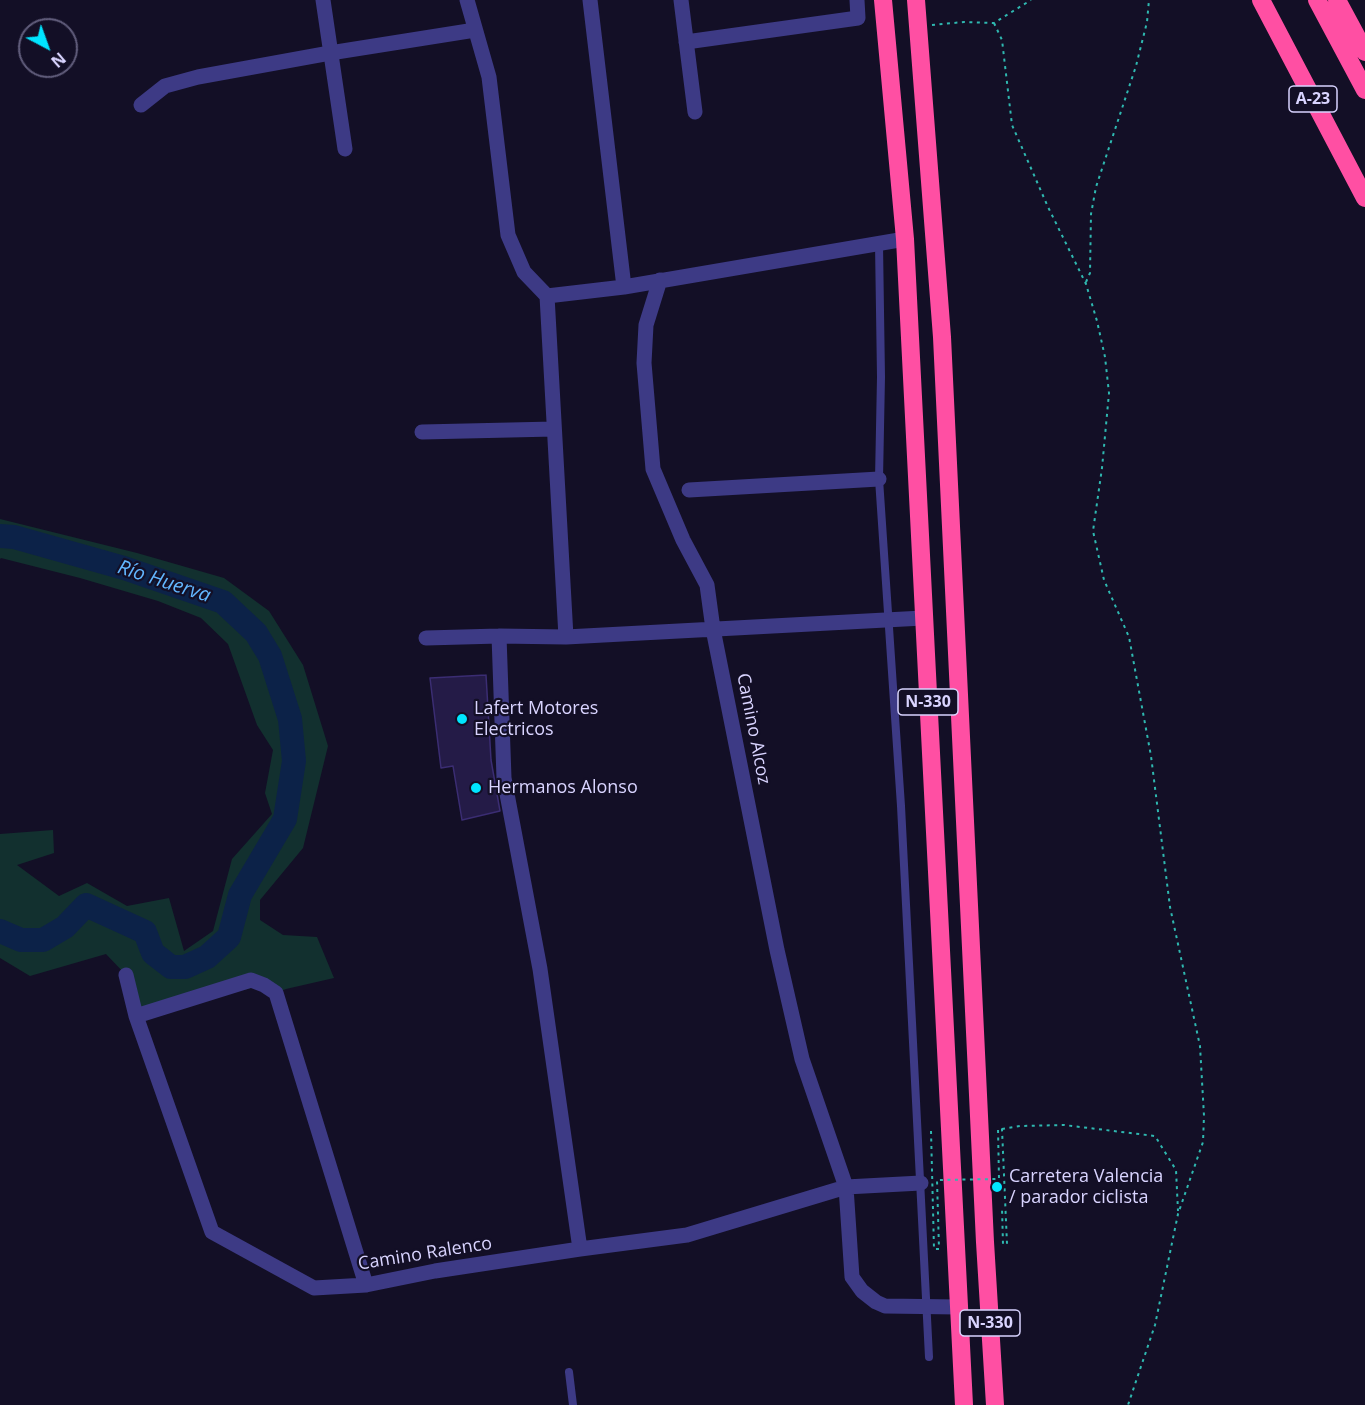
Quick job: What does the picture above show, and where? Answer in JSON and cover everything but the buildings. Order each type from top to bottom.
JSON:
[{"type":"highway","name":"N-330","points":[[884,0],[905,239],[964,1405]]},
{"type":"highway","name":"N-330","points":[[916,0],[942,337],[984,1230],[995,1405]]},
{"type":"highway","name":"A-23","points":[[1261,0],[1365,198]]},
{"type":"highway","name":"A-23","points":[[1317,0],[1365,90]]},
{"type":"highway","points":[[1337,0],[1365,52]]},
{"type":"street","points":[[322,0],[345,149]]},
{"type":"street","points":[[467,0],[489,77],[508,235],[524,272],[547,296],[566,637]]},
{"type":"street","points":[[590,0],[624,287]]},
{"type":"street","points":[[681,0],[695,112]]},
{"type":"street","points":[[686,42],[858,18],[857,0]]},
{"type":"street","points":[[141,105],[165,86],[198,77],[475,30]]},
{"type":"street","points":[[547,296],[624,287],[905,239]]},
{"type":"street","name":"Camino Alcoz","points":[[660,280],[646,325],[644,363],[653,469],[679,531],[707,585],[713,629],[777,950],[802,1059],[846,1187],[852,1277],[856,1285],[870,1298],[885,1306],[958,1307]]},
{"type":"street","points":[[422,432],[554,429]]},
{"type":"street","points":[[689,490],[879,479]]},
{"type":"street","points":[[426,638],[566,637],[923,618]]},
{"type":"street","points":[[499,636],[504,778],[540,969],[580,1249]]},
{"type":"street","name":"Camino Ralenco","points":[[126,975],[136,1016],[212,1232],[314,1288],[366,1285],[435,1271],[580,1249],[687,1236],[846,1187],[921,1183]]},
{"type":"street","points":[[136,1016],[251,980],[264,984],[276,993],[366,1285]]},
{"type":"lane","points":[[879,243],[881,377],[879,479],[889,620],[929,1357]]},
{"type":"lane","points":[[569,1372],[573,1405]]},
{"type":"path","points":[[919,27],[964,22],[994,23],[1031,0]]},
{"type":"path","points":[[1086,284],[1090,273],[1091,214],[1096,187],[1136,66],[1147,22],[1149,0]]},
{"type":"path","points":[[994,23],[1002,40],[1012,125],[1048,207],[1086,284],[1105,357],[1109,393],[1093,531],[1104,580],[1129,637],[1151,756],[1170,907],[1200,1046],[1204,1116],[1203,1142],[1178,1214],[1155,1325],[1128,1405]]},
{"type":"path","points":[[931,1131],[934,1249],[939,1249],[937,1180],[999,1179],[998,1129],[1064,1125],[1155,1136],[1176,1170],[1178,1214]]},
{"type":"path","points":[[1002,1129],[1007,1244],[1003,1244],[1002,1208]]},
{"type":"green space","points":[[0,519],[137,553],[224,578],[269,611],[303,665],[328,746],[303,848],[260,900],[260,920],[283,935],[317,937],[334,978],[276,993],[264,985],[136,1016],[126,975],[106,954],[30,976],[0,958],[0,834],[53,830],[54,853],[17,865],[59,896],[87,883],[127,906],[169,898],[184,951],[213,931],[232,859],[272,814],[265,793],[273,750],[257,725],[228,644],[201,618],[158,601],[80,578],[0,559]]},
{"type":"waterway","name":"Río Huerva","points":[[0,536],[14,537],[124,568],[223,602],[256,633],[270,656],[290,719],[294,761],[285,819],[240,895],[229,937],[207,957],[185,967],[171,967],[153,953],[145,932],[86,905],[65,927],[43,940],[21,940],[0,931]]},
{"type":"place","name":"Lafert Motores Electricos","points":[[462,719]]},
{"type":"place","name":"Hermanos Alonso","points":[[476,788]]},
{"type":"place","name":"Carretera Valencia / parador ciclista","points":[[997,1187]]}]
